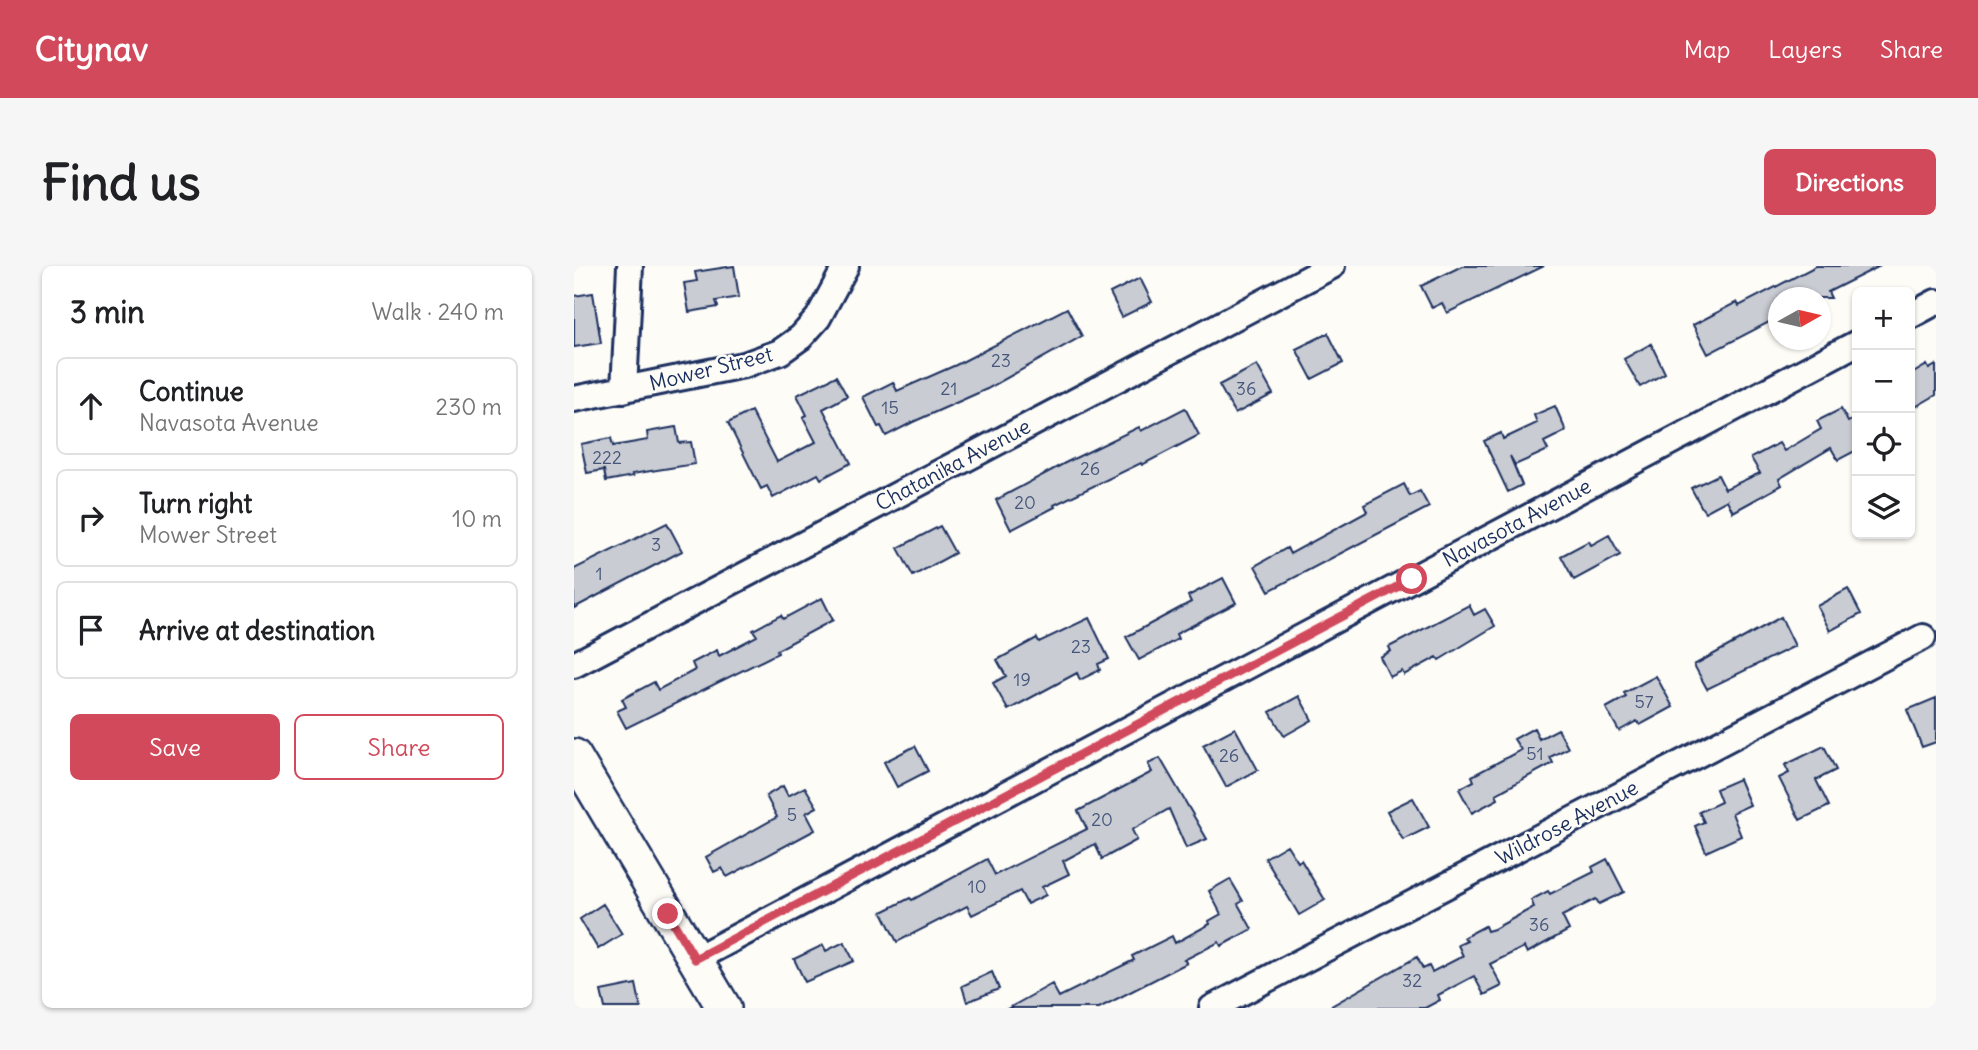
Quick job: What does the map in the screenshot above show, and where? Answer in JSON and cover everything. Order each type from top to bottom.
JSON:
[{"type":"street","points":[[624,390],[629,266]]},
{"type":"street","name":"Mower Street","points":[[574,399],[744,365],[780,352],[801,337],[818,318],[846,266]]},
{"type":"street","name":"Chatanika Avenue","points":[[574,665],[1332,266]]},
{"type":"street","points":[[1915,313],[1936,302]]},
{"type":"street","name":"Navasota Avenue","points":[[695,959],[1852,346]]},
{"type":"street","name":"Wildrose Avenue","points":[[1212,1008],[1923,637]]},
{"type":"street","points":[[574,756],[724,1008]]},
{"type":"building","points":[[734,266],[739,297],[716,301],[718,307],[689,312],[684,283],[697,281],[695,272]]},
{"type":"building","points":[[1462,266],[1544,266],[1447,313],[1442,303],[1432,308],[1421,286]]},
{"type":"building","points":[[1816,266],[1880,266],[1831,290],[1831,287],[1776,287]]},
{"type":"building","points":[[1140,278],[1152,302],[1122,317],[1110,293]]},
{"type":"building","points":[[1768,291],[1768,323],[1708,354],[1693,325],[1737,302],[1739,306]]},
{"type":"building","points":[[593,293],[601,343],[574,347],[574,296]]},
{"type":"building","points":[[1067,308],[1082,336],[987,389],[886,436],[881,426],[878,427],[863,397],[893,382],[897,391],[956,365]]},
{"type":"building","points":[[1328,333],[1343,363],[1312,379],[1296,349]]},
{"type":"building","points":[[1651,344],[1665,373],[1640,387],[1624,359]]},
{"type":"building","points":[[1257,365],[1273,394],[1235,414],[1219,385]]},
{"type":"building","points":[[1927,365],[1929,369],[1936,365],[1936,395],[1915,407],[1915,372]]},
{"type":"building","points":[[836,376],[847,396],[823,409],[851,463],[821,479],[818,474],[773,498],[767,486],[761,489],[728,423],[751,411],[777,462],[816,442],[803,417],[807,415],[797,395]]},
{"type":"building","points":[[1555,406],[1566,431],[1544,442],[1548,450],[1515,465],[1510,456],[1522,485],[1508,492],[1484,441],[1501,433],[1503,439],[1537,423],[1534,415]]},
{"type":"building","points":[[1185,408],[1199,435],[1142,465],[1141,463],[1054,505],[1055,507],[1011,530],[996,500],[1065,463],[1139,427],[1141,431]]},
{"type":"building","points":[[1841,409],[1848,422],[1852,420],[1852,453],[1838,460],[1831,448],[1779,479],[1782,485],[1733,512],[1727,500],[1705,512],[1691,488],[1718,475],[1725,489],[1760,473],[1751,458],[1779,443],[1784,451],[1821,429],[1817,421]]},
{"type":"building","points":[[676,427],[679,443],[691,442],[695,464],[606,481],[604,470],[587,473],[581,444],[611,438],[613,446],[648,440],[647,432]]},
{"type":"building","points":[[1404,484],[1410,496],[1420,491],[1429,507],[1269,591],[1255,566],[1287,548],[1290,554],[1367,512],[1364,505]]},
{"type":"building","points":[[667,523],[682,551],[574,608],[574,569]]},
{"type":"building","points":[[940,526],[955,553],[913,576],[898,548]]},
{"type":"building","points":[[1609,535],[1620,555],[1574,580],[1561,556],[1589,541],[1591,545]]},
{"type":"building","points":[[1223,578],[1236,603],[1176,634],[1178,639],[1139,660],[1126,637],[1191,602],[1188,596]]},
{"type":"building","points":[[1848,589],[1861,614],[1830,631],[1817,606]]},
{"type":"building","points":[[822,598],[833,620],[777,650],[778,653],[626,728],[617,711],[626,707],[622,699],[654,682],[658,690],[695,670],[692,663],[717,650],[719,656],[757,636],[753,630],[781,615],[783,619]]},
{"type":"building","points":[[1469,605],[1474,615],[1485,609],[1495,626],[1439,660],[1437,657],[1404,675],[1402,671],[1390,677],[1380,657],[1391,651],[1389,647]]},
{"type":"building","points":[[1781,617],[1795,646],[1707,689],[1694,665]]},
{"type":"building","points":[[1089,618],[1109,659],[1098,664],[1100,670],[1080,680],[1077,673],[1008,710],[993,683],[1006,676],[997,660],[1037,638],[1039,642]]},
{"type":"building","points":[[1656,676],[1673,707],[1640,725],[1637,721],[1619,731],[1606,708],[1626,697],[1624,693]]},
{"type":"building","points":[[1299,696],[1312,720],[1284,736],[1270,712]]},
{"type":"building","points":[[1936,698],[1936,742],[1922,747],[1907,710]]},
{"type":"building","points":[[1235,728],[1258,770],[1226,787],[1203,745]]},
{"type":"building","points":[[1534,728],[1539,739],[1558,729],[1568,748],[1550,757],[1553,763],[1496,794],[1498,799],[1472,813],[1459,789],[1474,781],[1472,776],[1521,750],[1514,739]]},
{"type":"building","points":[[915,746],[928,771],[897,787],[884,762]]},
{"type":"building","points":[[1824,746],[1836,770],[1816,780],[1829,806],[1800,820],[1779,778],[1789,773],[1785,765]]},
{"type":"building","points":[[1160,758],[1207,839],[1186,848],[1169,809],[1132,830],[1137,840],[1102,859],[1095,844],[1063,861],[1069,874],[1042,887],[1046,895],[1027,904],[1020,891],[972,915],[967,906],[897,942],[882,912],[910,898],[912,900],[987,859],[995,875],[1087,829],[1078,811],[1152,772],[1148,764]]},
{"type":"building","points":[[1739,779],[1750,805],[1732,813],[1741,836],[1706,852],[1695,826],[1704,822],[1699,812],[1721,802],[1716,789]]},
{"type":"building","points":[[783,786],[788,796],[805,787],[817,807],[806,813],[815,830],[727,877],[722,868],[714,872],[706,857],[777,817],[766,796]]},
{"type":"building","points":[[1413,798],[1429,827],[1403,840],[1387,811]]},
{"type":"building","points":[[1287,845],[1298,862],[1301,860],[1325,900],[1299,915],[1265,858]]},
{"type":"building","points":[[1607,859],[1624,892],[1599,904],[1596,899],[1562,916],[1569,930],[1527,953],[1524,947],[1490,964],[1502,986],[1484,995],[1474,976],[1438,995],[1440,1000],[1425,1008],[1328,1008],[1417,957],[1423,969],[1429,966],[1432,972],[1463,956],[1458,945],[1467,941],[1464,937],[1485,926],[1487,931],[1494,929],[1534,907],[1531,900],[1548,891],[1550,894],[1594,872],[1592,867]]},
{"type":"building","points":[[1230,879],[1243,901],[1238,904],[1252,929],[1221,946],[1219,942],[1184,960],[1187,963],[1099,1008],[1009,1008],[1052,984],[1059,997],[1134,960],[1132,956],[1172,936],[1175,943],[1210,924],[1209,921],[1221,914],[1209,891]]},
{"type":"building","points":[[603,904],[622,934],[598,949],[580,919]]},
{"type":"building","points":[[844,942],[854,961],[805,982],[794,959],[823,945],[826,951]]},
{"type":"building","points":[[992,972],[999,989],[967,1002],[962,986]]},
{"type":"building","points":[[636,984],[641,1008],[605,1008],[601,991]]},
{"type":"route","points":[[668,914],[695,959],[1412,579]]}]
